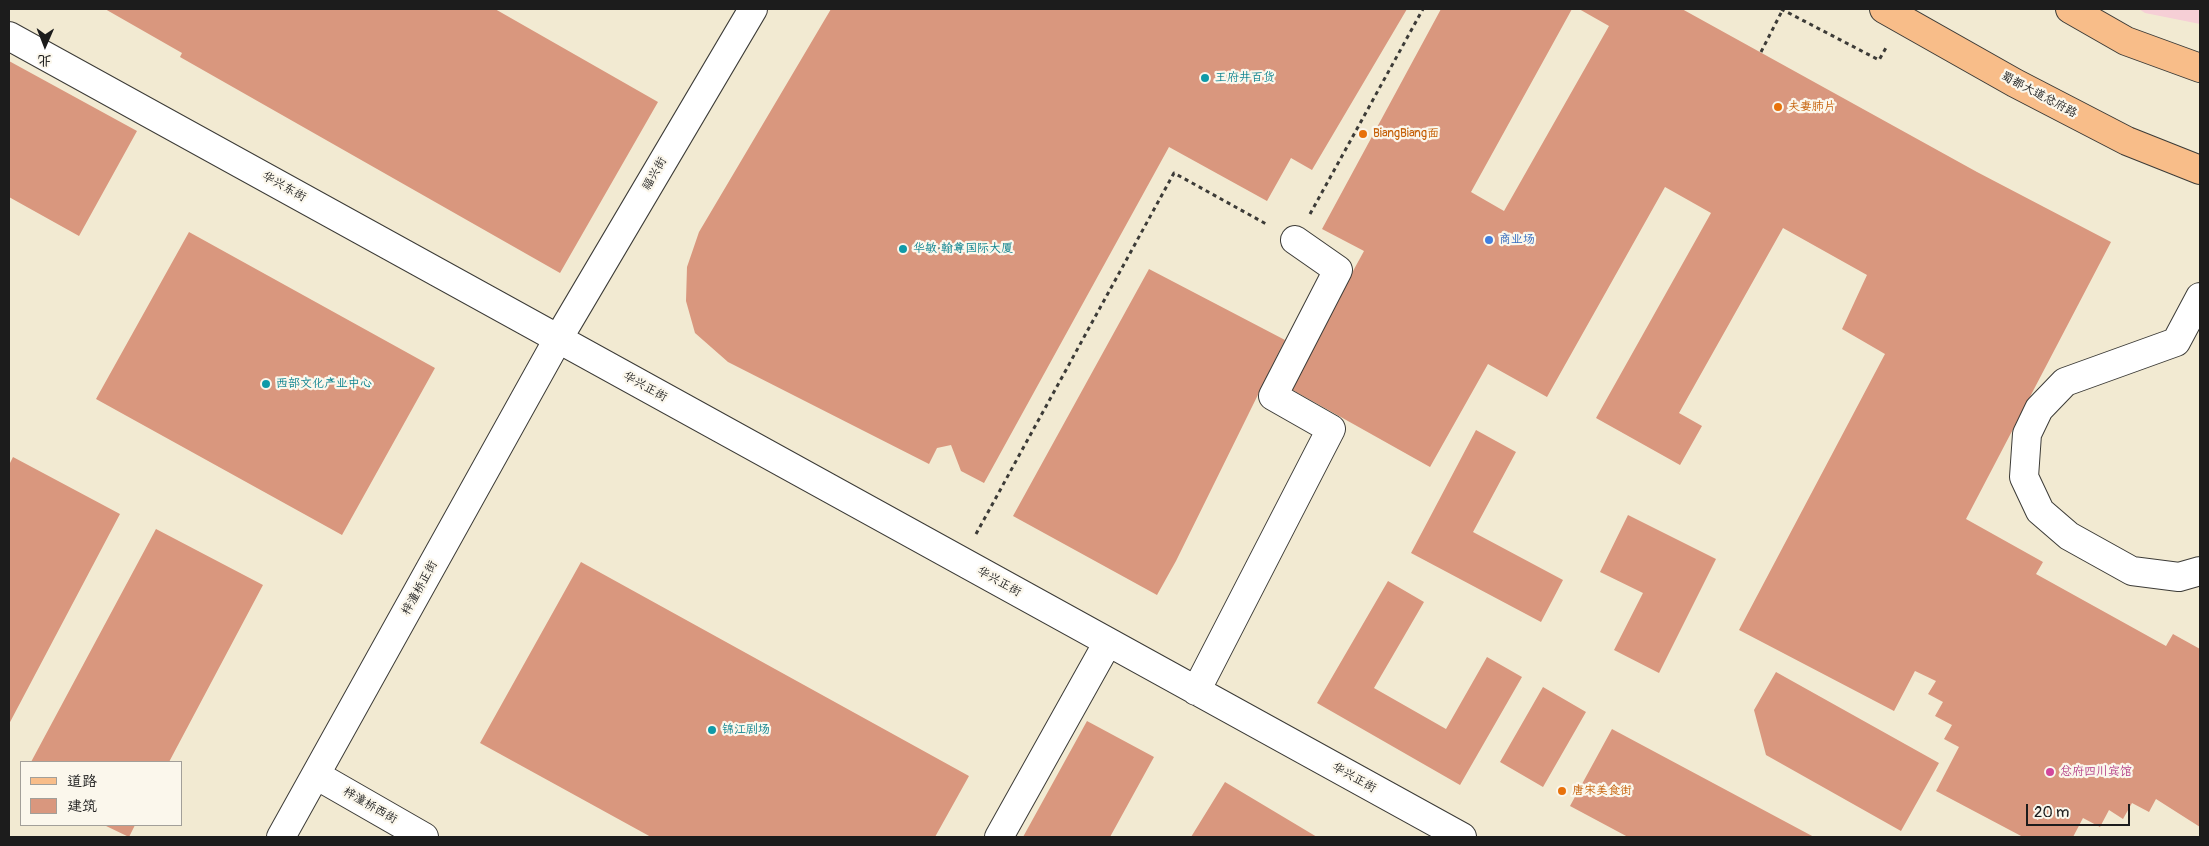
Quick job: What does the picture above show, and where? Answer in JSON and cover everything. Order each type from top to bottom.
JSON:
[{"type":"main road","name":"蜀都大道总府路","points":[[1884,9],[2015,82],[2127,141],[2200,170]]},
{"type":"main road","points":[[2070,9],[2126,42],[2200,68]]},
{"type":"street","name":"福兴街","points":[[558,339],[752,9]]},
{"type":"street","name":"华兴东街","points":[[9,36],[558,339]]},
{"type":"street","points":[[1196,691],[1331,429],[1273,396],[1338,270],[1295,240]]},
{"type":"street","points":[[2200,297],[2176,342],[2065,382],[2039,409],[2027,434],[2024,477],[2040,511],[2069,536],[2132,571],[2179,577],[2200,571]]},
{"type":"street","name":"华兴正街","points":[[558,339],[1196,691],[1445,833]]},
{"type":"street","name":"梓潼桥正街","points":[[281,837],[558,339]]},
{"type":"street","points":[[999,837],[1108,642]]},
{"type":"street","name":"梓潼桥西街","points":[[316,775],[424,837]]},
{"type":"path","points":[[961,561],[1174,173],[1295,240],[1423,9]]},
{"type":"path","points":[[1761,52],[1782,9],[1879,60]]},
{"type":"shaded area","points":[[2139,9],[2200,9],[2200,24],[2145,13]]},
{"type":"building","points":[[105,9],[495,9],[658,102],[560,273],[180,57],[182,53]]},
{"type":"building","name":"华敏·翰尊国际大厦","points":[[831,9],[1407,9],[1312,170],[1291,158],[1267,201],[1169,147],[984,483],[961,471],[951,445],[937,448],[929,464],[728,362],[695,333],[686,301],[687,267],[699,232]]},
{"type":"building","points":[[1441,9],[1572,9],[1471,192],[1504,211],[1609,26],[1579,9],[1682,9],[1977,172],[2111,242],[1966,519],[2043,562],[2036,574],[2166,646],[2173,634],[2200,649],[2200,827],[2156,799],[2149,812],[2132,803],[2123,819],[2109,810],[2100,827],[2083,818],[2073,837],[2023,837],[1936,791],[1959,747],[1944,739],[1952,725],[1935,716],[1943,702],[1928,694],[1936,681],[1915,671],[1894,711],[1739,630],[1885,354],[1842,329],[1867,275],[1783,228],[1679,413],[1702,426],[1680,465],[1596,418],[1711,213],[1665,187],[1547,397],[1488,364],[1430,467],[1289,388],[1364,251],[1322,229]]},
{"type":"building","points":[[9,61],[137,131],[79,236],[9,197]]},
{"type":"building","name":"西部文化产业中心","points":[[189,232],[435,368],[342,535],[96,399]]},
{"type":"building","points":[[1149,269],[1285,340],[1176,561],[1157,595],[1013,516]]},
{"type":"building","points":[[1476,430],[1516,452],[1473,532],[1563,580],[1541,622],[1411,553]]},
{"type":"building","points":[[13,457],[120,514],[9,724],[9,465]]},
{"type":"building","points":[[1628,515],[1716,559],[1659,673],[1614,650],[1643,593],[1600,572]]},
{"type":"building","points":[[156,529],[263,585],[170,761],[32,761]]},
{"type":"building","points":[[581,562],[969,776],[935,837],[651,837],[480,743]]},
{"type":"building","points":[[1388,581],[1424,602],[1374,688],[1446,729],[1487,657],[1522,677],[1460,785],[1317,703]]},
{"type":"building","points":[[1776,672],[1939,763],[1901,831],[1766,755],[1754,710]]},
{"type":"building","points":[[1543,687],[1586,712],[1543,787],[1500,762]]},
{"type":"building","points":[[1087,721],[1154,757],[1110,837],[1023,837]]},
{"type":"building","points":[[1612,729],[1814,837],[1628,837],[1570,806]]},
{"type":"building","points":[[1225,782],[1317,837],[1191,837]]},
{"type":"building","points":[[106,826],[134,826],[129,837]]},
{"type":"place","name":"王府井百货","points":[[1205,78]]},
{"type":"place","name":"夫妻肺片","points":[[1778,107]]},
{"type":"place","name":"BiangBiang面","points":[[1363,134]]},
{"type":"place","name":"商业场","points":[[1489,240]]},
{"type":"place","name":"华敏·翰尊国际大厦","points":[[903,249]]},
{"type":"place","name":"西部文化产业中心","points":[[266,384]]},
{"type":"place","name":"锦江剧场","points":[[712,730]]},
{"type":"place","name":"总府四川宾馆","points":[[2050,772]]},
{"type":"place","name":"唐宋美食街","points":[[1562,791]]}]
